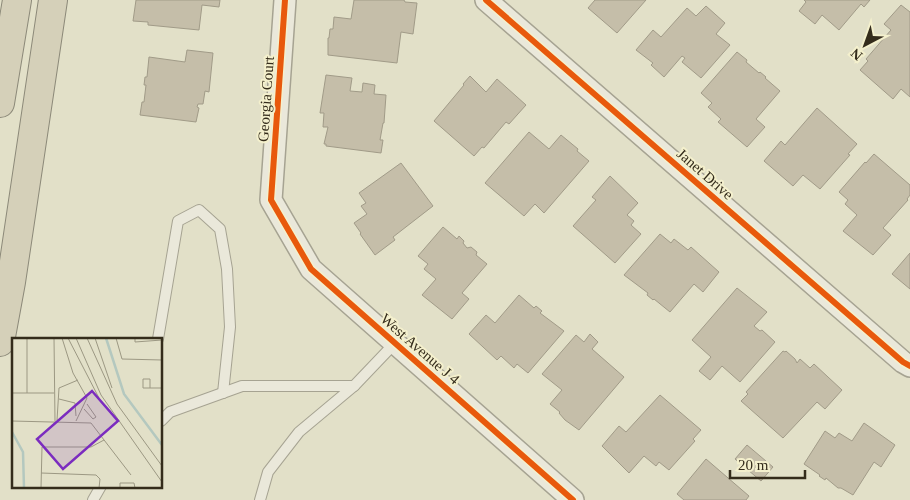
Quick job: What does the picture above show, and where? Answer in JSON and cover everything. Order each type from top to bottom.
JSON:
[{"type":"highway","points":[[0,103],[17,0]]},
{"type":"highway","points":[[0,342],[11,282],[53,0]]},
{"type":"street","name":"Georgia Court","points":[[271,200],[286,0]]},
{"type":"street","name":"Janet Drive","points":[[486,0],[903,362],[910,366]]},
{"type":"street","name":"West Avenue J 4","points":[[271,200],[311,269],[569,499]]},
{"type":"lane","points":[[158,338],[178,221],[199,210],[220,229],[228,269],[230,327],[223,393]]},
{"type":"lane","points":[[260,500],[268,472],[299,432],[354,386],[395,343]]},
{"type":"lane","points":[[162,420],[170,412],[242,386],[354,386]]},
{"type":"lane","points":[[93,500],[100,488]]},
{"type":"building","points":[[136,0],[220,0],[219,7],[202,5],[199,30],[148,25],[148,22],[133,21]]},
{"type":"building","points":[[354,0],[404,0],[405,2],[417,3],[413,34],[401,32],[397,63],[328,55],[328,38],[330,29],[333,29],[334,17],[351,19]]},
{"type":"building","points":[[595,0],[646,0],[617,33],[588,8]]},
{"type":"building","points":[[804,0],[870,0],[864,7],[861,4],[839,30],[822,15],[815,24],[799,11],[806,2]]},
{"type":"building","points":[[901,5],[910,12],[910,97],[901,89],[893,99],[860,70],[868,61],[866,59],[891,30],[884,24]]},
{"type":"building","points":[[706,6],[725,23],[716,34],[730,45],[701,78],[682,62],[685,58],[682,56],[664,77],[651,65],[653,63],[636,50],[653,30],[661,37],[687,8],[696,16]]},
{"type":"building","points":[[187,50],[213,53],[209,92],[205,91],[203,104],[198,104],[196,122],[140,115],[142,102],[144,102],[146,85],[144,85],[145,77],[147,77],[149,57],[185,62]]},
{"type":"building","points":[[737,52],[780,91],[756,119],[765,127],[747,147],[718,122],[721,119],[708,107],[712,103],[701,93]]},
{"type":"building","points":[[326,75],[352,78],[350,91],[362,92],[363,83],[375,85],[374,94],[386,95],[384,123],[380,140],[383,140],[381,153],[326,146],[324,144],[328,127],[323,127],[324,113],[320,113]]},
{"type":"building","points":[[470,76],[486,92],[497,79],[526,105],[509,124],[506,122],[484,148],[482,147],[474,156],[434,121]]},
{"type":"building","points":[[817,108],[857,144],[848,154],[850,155],[820,189],[803,175],[793,186],[764,161],[781,141],[785,145]]},
{"type":"building","points":[[529,132],[549,149],[561,135],[589,161],[544,213],[535,204],[524,216],[485,183]]},
{"type":"building","points":[[874,154],[910,185],[910,195],[908,200],[883,228],[891,235],[873,255],[843,231],[857,215],[845,204],[848,200],[839,192]]},
{"type":"building","points":[[401,163],[433,206],[393,237],[395,240],[375,255],[354,223],[367,214],[361,206],[366,203],[359,193]]},
{"type":"building","points":[[610,176],[638,203],[627,215],[634,221],[631,225],[641,234],[615,263],[573,226],[596,200],[592,197]]},
{"type":"building","points":[[443,227],[457,239],[459,236],[467,248],[471,247],[477,252],[476,255],[487,264],[462,293],[469,299],[452,319],[422,295],[436,279],[424,269],[428,264],[418,256]]},
{"type":"building","points":[[660,234],[671,243],[674,239],[688,250],[691,247],[719,272],[703,292],[694,284],[670,312],[624,275]]},
{"type":"building","points":[[910,253],[910,289],[892,274]]},
{"type":"building","points":[[737,288],[767,312],[754,326],[760,331],[762,330],[775,342],[740,382],[722,366],[710,380],[699,371],[711,357],[692,340]]},
{"type":"building","points":[[519,295],[534,308],[536,306],[542,311],[540,313],[564,331],[528,373],[517,364],[514,368],[501,356],[497,360],[469,334],[486,315],[495,323]]},
{"type":"building","points":[[590,334],[598,342],[592,349],[624,377],[579,430],[565,420],[560,412],[550,404],[562,390],[542,374],[576,335],[584,342]]},
{"type":"building","points":[[783,351],[786,351],[797,363],[800,359],[810,368],[814,364],[842,390],[825,409],[817,402],[783,438],[741,401],[748,394],[746,392]]},
{"type":"building","points":[[660,395],[701,430],[693,439],[695,441],[669,470],[659,462],[656,466],[644,456],[629,473],[602,446],[619,426],[626,432]]},
{"type":"building","points":[[864,423],[895,445],[881,467],[874,462],[853,495],[838,488],[826,478],[825,480],[804,464],[825,431],[835,438],[839,433],[852,441]]},
{"type":"building","points":[[747,445],[773,467],[761,481],[735,459]]},
{"type":"building","points":[[706,459],[749,496],[746,500],[684,500],[677,494]]},
{"type":"cycle path","points":[[285,0],[271,200],[311,269],[573,500]]},
{"type":"cycle path","points":[[486,0],[903,362],[910,366]]}]
